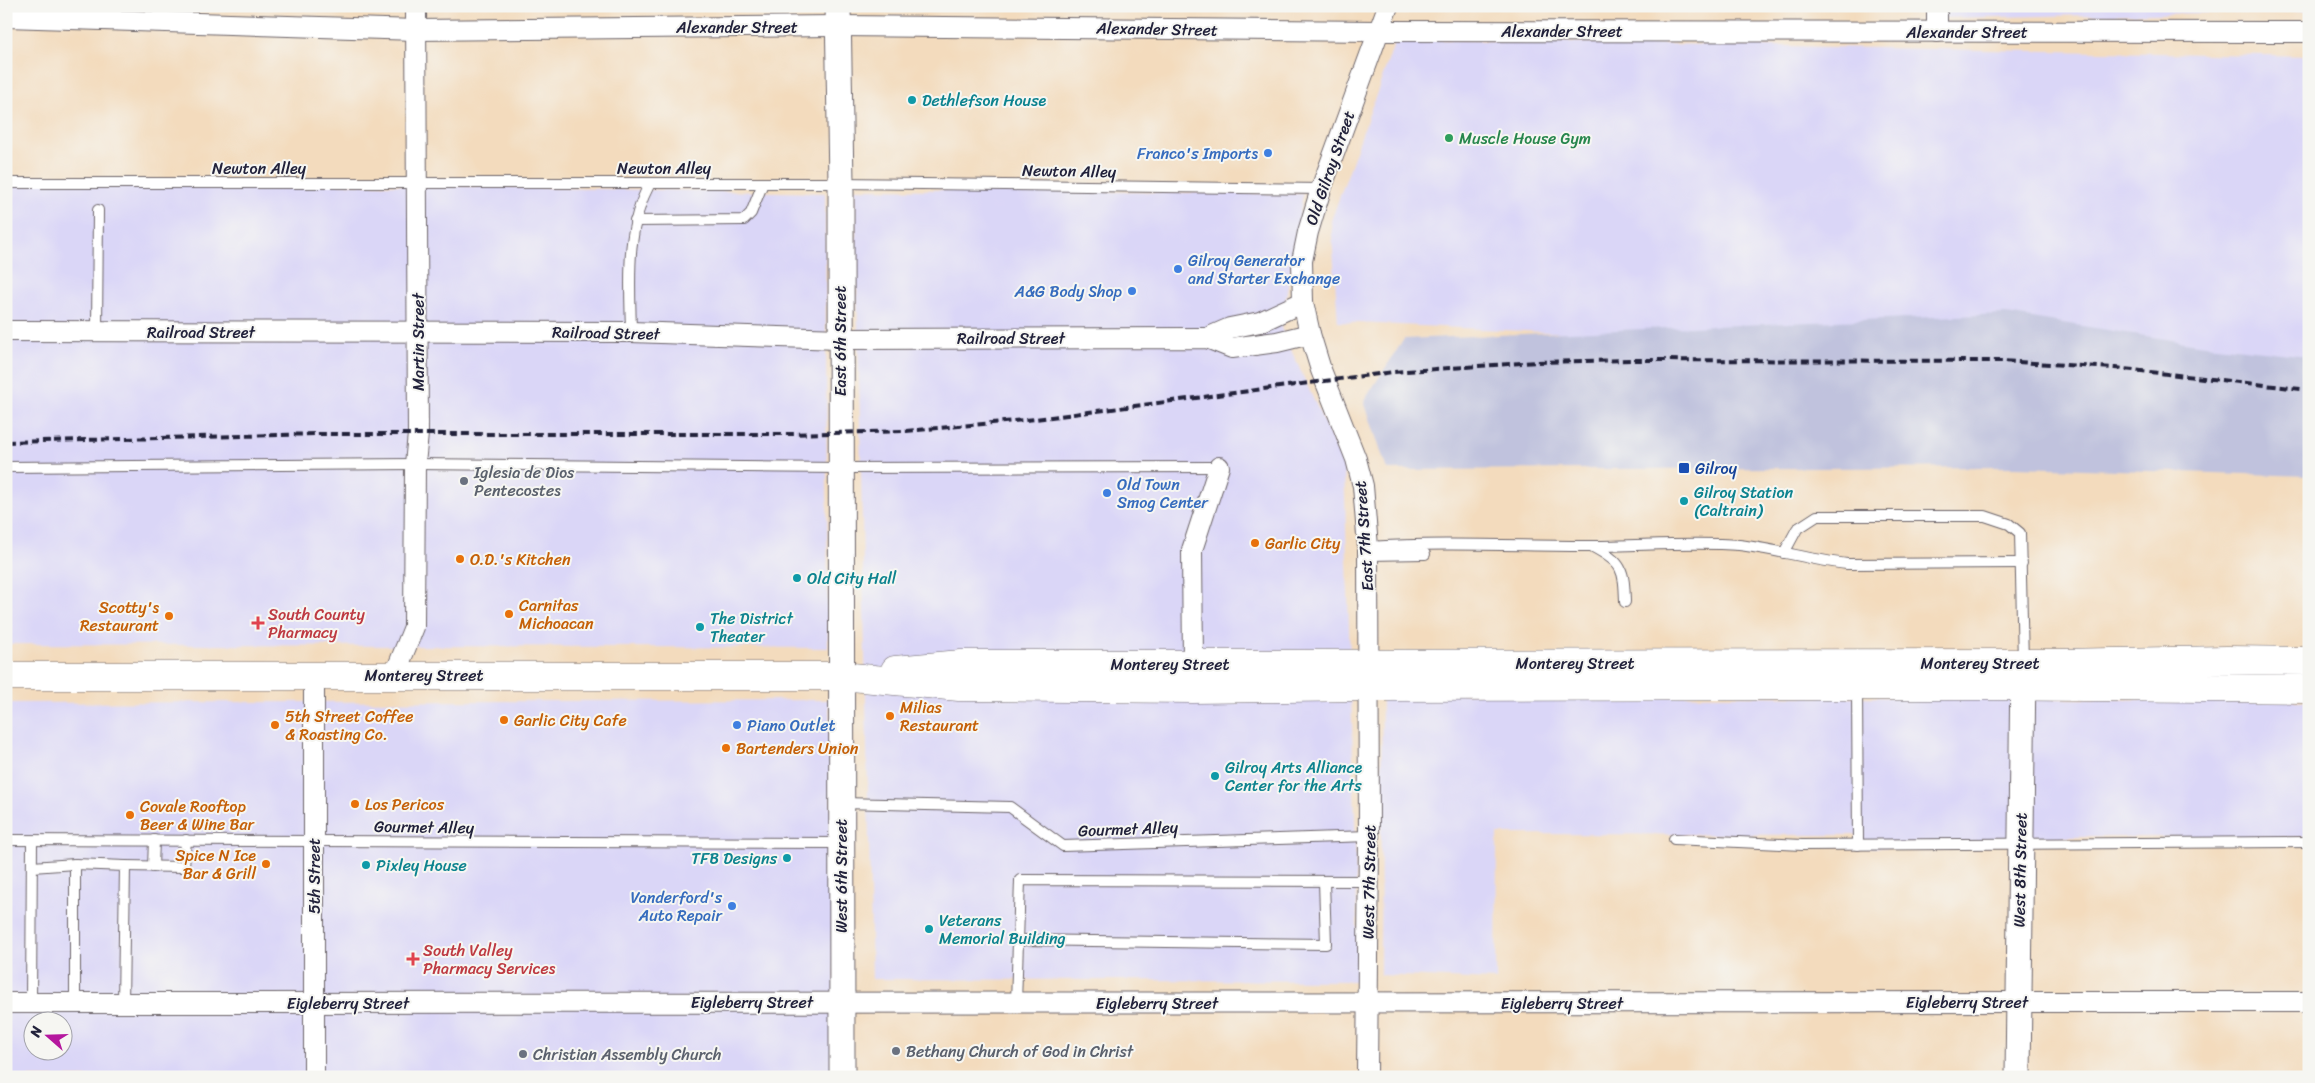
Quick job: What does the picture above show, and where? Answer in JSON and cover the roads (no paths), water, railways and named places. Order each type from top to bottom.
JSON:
[{"type":"main road","name":"Monterey Street","points":[[841,676],[961,664],[1193,664],[1369,675],[1857,686],[2227,660],[2309,661]]},
{"type":"main road","name":"Monterey Street","points":[[6,676],[314,676],[395,674],[841,676],[959,687],[1193,689],[1369,675],[2023,675],[2309,689]]},
{"type":"street","name":"Martin Street","points":[[395,674],[414,626],[415,464],[418,444],[416,6]]},
{"type":"street","name":"Old Gilroy Street","points":[[1310,334],[1303,302],[1302,261],[1308,232],[1321,189],[1388,6]]},
{"type":"street","points":[[1937,6],[1937,32]]},
{"type":"street","name":"Alexander Street","points":[[6,17],[416,30],[838,16],[1379,31],[2309,32]]},
{"type":"street","name":"East 6th Street","points":[[838,16],[841,183],[841,676]]},
{"type":"street","name":"Railroad Street","points":[[1207,338],[1230,328],[1260,322],[1303,302]]},
{"type":"street","name":"Railroad Street","points":[[6,331],[631,332],[840,339],[1207,338],[1232,348],[1277,342],[1310,334]]},
{"type":"street","name":"East 7th Street","points":[[1310,334],[1321,370],[1356,459],[1363,486],[1368,551],[1369,675]]},
{"type":"street","points":[[1193,664],[1192,550],[1219,467]]},
{"type":"street","name":"West 7th Street","points":[[1367,1077],[1369,675]]},
{"type":"street","name":"West 8th Street","points":[[2018,1077],[2023,675]]},
{"type":"street","name":"5th Street","points":[[314,676],[314,1077]]},
{"type":"street","name":"West 6th Street","points":[[841,676],[842,1077]]},
{"type":"street","name":"Eigleberry Street","points":[[6,1004],[2309,1002]]},
{"type":"lane","name":"Newton Alley","points":[[6,182],[841,183],[1321,189]]},
{"type":"lane","points":[[631,332],[630,252],[641,199],[650,182]]},
{"type":"lane","points":[[635,221],[744,220],[751,213],[762,183]]},
{"type":"lane","points":[[97,331],[98,210]]},
{"type":"lane","points":[[6,467],[415,464],[841,468],[1219,467]]},
{"type":"lane","points":[[1784,553],[1797,529],[1818,516],[1985,516],[2009,524],[2020,533],[2023,675]]},
{"type":"lane","points":[[1368,551],[1702,544],[1740,545],[1847,564],[2022,563]]},
{"type":"lane","points":[[1592,546],[1612,557],[1624,574],[1625,602]]},
{"type":"lane","points":[[1857,686],[1858,845]]},
{"type":"lane","name":"Gourmet Alley","points":[[841,803],[1010,807],[1063,846],[1369,836]]},
{"type":"lane","points":[[1674,839],[1802,845],[2309,842]]},
{"type":"lane","name":"Gourmet Alley","points":[[6,840],[841,843]]},
{"type":"lane","points":[[31,1004],[32,840]]},
{"type":"lane","points":[[153,867],[154,840]]},
{"type":"lane","points":[[32,866],[75,864],[184,867],[186,840]]},
{"type":"lane","points":[[74,1004],[75,864]]},
{"type":"lane","points":[[123,1004],[125,866]]},
{"type":"lane","points":[[1016,1003],[1020,880],[1369,882]]},
{"type":"lane","points":[[1018,940],[1326,944],[1324,881]]},
{"type":"railway","points":[[6,442],[318,434],[791,434],[906,431],[1036,419],[1393,372],[1537,362],[1630,360],[2002,361],[2115,368],[2309,390]]},
{"type":"place","name":"Dethlefson House","points":[[912,100]]},
{"type":"place","name":"Muscle House Gym","points":[[1449,138]]},
{"type":"place","name":"Franco's Imports","points":[[1268,153]]},
{"type":"place","name":"Gilroy Generator and Starter Exchange","points":[[1178,269]]},
{"type":"place","name":"A&G Body Shop","points":[[1132,291]]},
{"type":"place","name":"Gilroy","points":[[1684,468]]},
{"type":"place","name":"Iglesia de Dios Pentecostes","points":[[464,481]]},
{"type":"place","name":"Old Town Smog Center","points":[[1107,493]]},
{"type":"place","name":"Gilroy Station (Caltrain)","points":[[1684,501]]},
{"type":"place","name":"Garlic City","points":[[1255,543]]},
{"type":"place","name":"O.D.'s Kitchen","points":[[460,559]]},
{"type":"place","name":"Old City Hall","points":[[797,578]]},
{"type":"place","name":"Carnitas Michoacan","points":[[509,614]]},
{"type":"place","name":"Scotty's Restaurant","points":[[169,616]]},
{"type":"place","name":"South County Pharmacy","points":[[258,623]]},
{"type":"place","name":"The District Theater","points":[[700,627]]},
{"type":"place","name":"Milias Restaurant","points":[[890,716]]},
{"type":"place","name":"Garlic City Cafe","points":[[504,720]]},
{"type":"place","name":"5th Street Coffee & Roasting Co.","points":[[275,725]]},
{"type":"place","name":"Piano Outlet","points":[[737,725]]},
{"type":"place","name":"Bartenders Union","points":[[726,748]]},
{"type":"place","name":"Gilroy Arts Alliance Center for the Arts","points":[[1215,776]]},
{"type":"place","name":"Los Pericos","points":[[355,804]]},
{"type":"place","name":"Covale Rooftop Beer & Wine Bar","points":[[130,815]]},
{"type":"place","name":"TFB Designs","points":[[787,858]]},
{"type":"place","name":"Spice N Ice Bar & Grill","points":[[266,864]]},
{"type":"place","name":"Pixley House","points":[[366,865]]},
{"type":"place","name":"Vanderford's Auto Repair","points":[[732,906]]},
{"type":"place","name":"Veterans Memorial Building","points":[[929,929]]},
{"type":"place","name":"South Valley Pharmacy Services","points":[[413,959]]},
{"type":"place","name":"Bethany Church of God in Christ","points":[[896,1051]]},
{"type":"place","name":"Christian Assembly Church","points":[[523,1054]]}]
